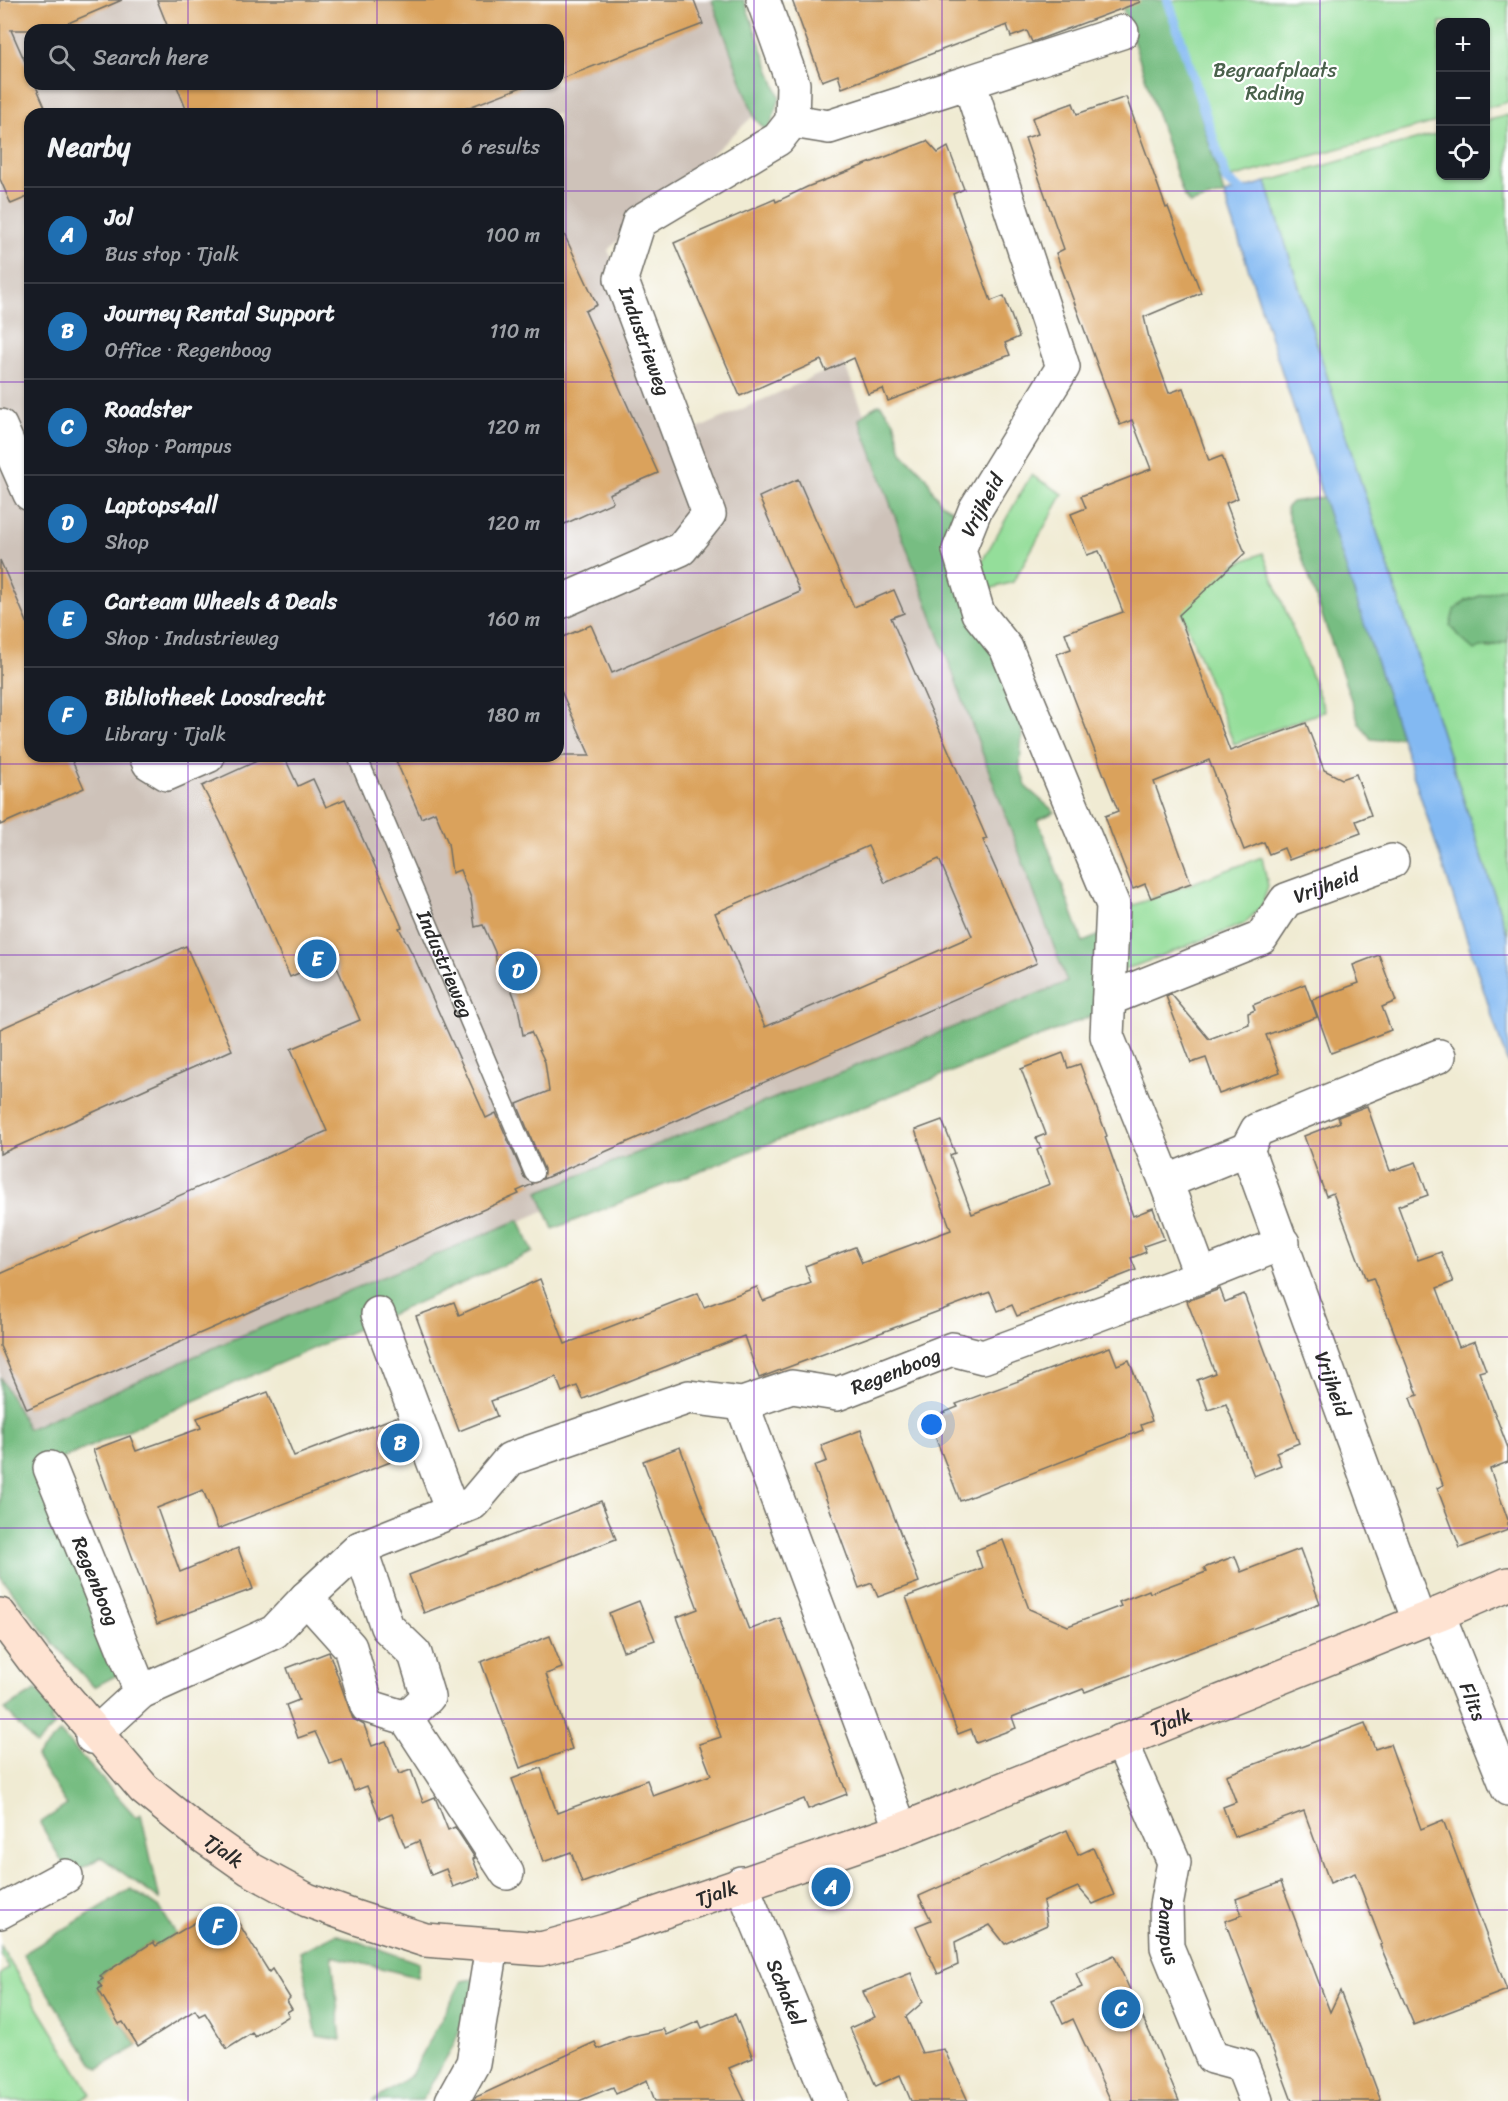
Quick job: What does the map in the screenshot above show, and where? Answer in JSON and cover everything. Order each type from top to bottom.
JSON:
[{"type":"street","points":[[763,0],[793,84],[792,121],[829,127],[1122,32]]},
{"type":"street","name":"Vrijheid","points":[[969,82],[1063,367],[975,510],[959,550],[978,613],[1006,648],[1113,905],[1107,1036],[1201,1276]]},
{"type":"street","name":"Industrieweg","points":[[564,600],[681,549],[708,514],[621,279],[639,222],[778,139],[792,121]]},
{"type":"street","points":[[0,426],[24,480]]},
{"type":"street","points":[[149,762],[167,774],[194,762]]},
{"type":"street","name":"Vrijheid","points":[[1109,999],[1261,938],[1286,900],[1392,861]]},
{"type":"street","points":[[1166,1182],[1247,1149],[1257,1130],[1439,1056]]},
{"type":"street","name":"Vrijheid","points":[[1247,1149],[1429,1617]]},
{"type":"street","name":"Regenboog","points":[[94,1735],[141,1692],[274,1632],[306,1598],[360,1548],[473,1503],[510,1459],[689,1397],[742,1404],[792,1387],[837,1394],[952,1349],[983,1356],[1201,1276],[1282,1243]]},
{"type":"street","points":[[378,1314],[452,1511]]},
{"type":"street","points":[[742,1404],[901,1830]]},
{"type":"street","name":"Regenboog","points":[[50,1468],[141,1692]]},
{"type":"street","points":[[360,1548],[387,1627],[415,1654],[428,1697],[406,1718]]},
{"type":"street","name":"Tjalk","points":[[0,1615],[94,1735],[144,1789],[196,1832],[250,1869],[307,1900],[425,1940],[541,1949],[606,1931],[901,1830],[1508,1584]]},
{"type":"street","points":[[306,1598],[350,1647],[367,1706],[406,1718],[507,1873]]},
{"type":"street","name":"Flits","points":[[1429,1617],[1508,1789]]},
{"type":"street","name":"Pampus","points":[[1121,1741],[1174,1862],[1166,1906],[1167,1947],[1212,2056],[1242,2065],[1256,2101]]},
{"type":"street","points":[[0,1912],[66,1876]]},
{"type":"street","name":"Schakel","points":[[741,1884],[831,2101]]},
{"type":"street","points":[[452,2101],[473,2063],[492,1947]]},
{"type":"lane","name":"Industrieweg","points":[[360,762],[534,1173]]},
{"type":"shaded area","points":[[0,0],[723,0],[762,108],[608,250],[691,432],[844,363],[1085,979],[17,1437],[0,1412]]},
{"type":"green space","points":[[712,0],[744,0],[780,98],[768,132],[755,119]]},
{"type":"green space","points":[[1120,0],[1167,0],[1224,194],[1190,204],[1183,194]]},
{"type":"green space","name":"Begraafplaats Rading","points":[[1167,0],[1508,0],[1508,102],[1490,107],[1490,18],[1436,18],[1436,122],[1220,181]]},
{"type":"green space","points":[[1508,115],[1508,587],[1465,601],[1488,648],[1508,641],[1508,937],[1266,182],[1436,134],[1436,180],[1490,180],[1490,120]]},
{"type":"green space","points":[[880,404],[894,421],[902,452],[927,478],[941,503],[959,514],[1024,701],[1020,767],[1027,788],[1055,812],[1038,820],[1083,942],[1100,935],[1105,1011],[553,1229],[538,1192],[1067,982],[859,419]]},
{"type":"green space","points":[[1031,475],[1063,494],[1013,582],[989,589],[981,563]]},
{"type":"green space","points":[[1324,497],[1401,736],[1382,740],[1371,739],[1359,723],[1289,519],[1286,508],[1292,502]]},
{"type":"green space","points":[[1263,553],[1325,711],[1234,744],[1173,590]]},
{"type":"green space","points":[[1508,587],[1508,641],[1474,650],[1459,637],[1450,625],[1454,611],[1465,601]]},
{"type":"green space","points":[[1262,857],[1268,886],[1262,906],[1244,924],[1119,970],[1126,908]]},
{"type":"green space","points":[[519,1220],[533,1252],[39,1469],[123,1672],[94,1687],[53,1643],[0,1576],[0,1377],[28,1429],[241,1336]]},
{"type":"green space","points":[[37,1690],[57,1712],[50,1720],[55,1725],[36,1745],[5,1709]]},
{"type":"green space","points":[[60,1732],[136,1817],[141,1814],[160,1900],[101,1857],[70,1876],[40,1823],[67,1805],[36,1757]]},
{"type":"green space","points":[[131,1889],[160,1908],[176,1934],[156,1946],[153,1942],[121,1962],[123,1966],[111,1974],[108,1970],[100,1975],[103,1979],[98,1982],[102,1987],[98,1990],[138,2046],[99,2068],[92,2063],[23,1954]]},
{"type":"green space","points":[[336,1934],[419,1963],[417,1977],[332,1956],[341,2040],[317,2036],[300,1952]]},
{"type":"green space","points":[[0,1946],[91,2094],[79,2101],[0,2101],[0,1975],[9,1968],[0,1954]]},
{"type":"green space","points":[[482,1978],[453,2046],[422,2100],[373,2101],[411,2075],[462,1981]]},
{"type":"water","points":[[1266,182],[1508,937],[1508,1065],[1224,194]]},
{"type":"building","points":[[0,0],[122,0],[66,24],[24,24],[24,30],[11,30],[24,59],[24,90],[38,90],[45,108],[24,108],[24,199],[11,204],[0,179]]},
{"type":"building","points":[[157,0],[694,0],[703,24],[564,78],[564,24],[167,24]]},
{"type":"building","points":[[792,0],[1139,0],[1140,2],[1032,42],[1027,31],[1011,37],[1007,25],[842,88],[838,75],[822,81]]},
{"type":"building","points":[[178,90],[514,90],[467,108],[186,108]]},
{"type":"building","points":[[1126,97],[1166,208],[1168,207],[1201,293],[1144,317],[1150,342],[1169,393],[1183,388],[1209,461],[1222,456],[1238,498],[1226,503],[1245,553],[1179,615],[1230,751],[1306,723],[1324,770],[1342,779],[1356,774],[1371,815],[1356,821],[1361,833],[1289,860],[1284,848],[1269,854],[1264,842],[1244,850],[1209,760],[1154,782],[1191,883],[1151,898],[1145,884],[1133,889],[1111,833],[1105,816],[1118,811],[1057,654],[1071,649],[1065,633],[1123,612],[1099,551],[1087,555],[1071,514],[1086,508],[1081,496],[1151,469],[1132,420],[1120,425],[1104,383],[1056,253],[1064,249],[1025,138],[1038,134],[1032,118],[1073,103],[1077,114]]},
{"type":"building","points":[[927,141],[938,153],[948,147],[964,189],[953,194],[991,301],[1004,296],[1019,337],[1005,343],[1010,355],[888,401],[883,389],[868,394],[854,358],[826,371],[821,360],[740,396],[674,243],[775,199],[776,202],[807,187]]},
{"type":"building","points":[[564,234],[597,305],[585,311],[658,473],[609,494],[613,502],[564,524]]},
{"type":"building","points":[[798,479],[854,607],[894,590],[904,613],[891,618],[987,839],[983,840],[1037,963],[543,1179],[544,1169],[517,1104],[549,1091],[545,1062],[531,1032],[523,1035],[518,1007],[507,978],[499,982],[495,952],[483,925],[475,927],[471,898],[460,870],[452,873],[448,843],[435,812],[421,818],[397,762],[564,762],[564,756],[590,756],[564,698],[564,636],[591,625],[612,673],[800,592],[759,497]],"holes":[[[868,846],[885,883],[939,859],[972,936],[765,1027],[715,913]]]},
{"type":"building","points":[[0,560],[24,615],[24,762],[73,762],[84,788],[0,825]]},
{"type":"building","points":[[255,762],[287,762],[298,786],[313,779],[326,807],[345,799],[402,927],[399,928],[486,1118],[496,1113],[524,1177],[533,1184],[517,1191],[519,1194],[27,1409],[0,1346],[0,1274],[327,1131],[291,1049],[360,1020],[333,958],[290,977],[202,786]]},
{"type":"building","points":[[186,946],[232,1050],[0,1154],[0,1029]]},
{"type":"building","points":[[1379,955],[1396,1001],[1382,1007],[1391,1030],[1331,1053],[1312,1000],[1359,983],[1353,965]]},
{"type":"building","points":[[1305,984],[1317,1017],[1266,1035],[1280,1072],[1219,1094],[1206,1058],[1191,1063],[1166,996],[1171,994],[1209,1039],[1249,1024],[1248,1013],[1255,1010],[1253,1005]]},
{"type":"building","points":[[1063,1053],[1068,1068],[1080,1064],[1133,1216],[1153,1208],[1164,1239],[1144,1246],[1146,1252],[1131,1258],[1136,1270],[1017,1316],[1012,1305],[998,1311],[990,1292],[759,1378],[744,1336],[583,1399],[577,1386],[562,1392],[556,1377],[491,1401],[497,1416],[459,1431],[416,1316],[454,1302],[459,1315],[540,1279],[565,1344],[698,1293],[704,1307],[757,1287],[763,1301],[811,1283],[805,1266],[855,1247],[862,1263],[951,1230],[915,1130],[942,1120],[955,1153],[950,1155],[972,1214],[1050,1184],[1037,1150],[1041,1148],[1036,1138],[1046,1134],[1021,1069]]},
{"type":"building","points":[[1367,1106],[1390,1171],[1416,1162],[1428,1195],[1398,1206],[1418,1260],[1441,1252],[1453,1282],[1437,1288],[1459,1347],[1475,1341],[1486,1370],[1479,1372],[1508,1448],[1508,1462],[1490,1469],[1508,1520],[1508,1530],[1460,1548],[1437,1488],[1443,1485],[1410,1398],[1418,1395],[1373,1278],[1366,1280],[1333,1193],[1326,1196],[1304,1136],[1340,1122],[1338,1117]]},
{"type":"building","points":[[1220,1289],[1225,1302],[1244,1294],[1299,1443],[1276,1452],[1281,1465],[1254,1476],[1226,1404],[1208,1410],[1197,1380],[1215,1373],[1187,1301]]},
{"type":"building","points":[[1110,1347],[1117,1365],[1129,1360],[1152,1421],[1141,1425],[1143,1430],[960,1501],[930,1418],[958,1407],[956,1404]]},
{"type":"building","points":[[268,1392],[294,1456],[396,1417],[411,1454],[218,1529],[203,1490],[157,1508],[180,1572],[238,1548],[253,1589],[157,1624],[93,1450],[130,1436],[136,1451],[201,1428],[197,1418]]},
{"type":"building","points":[[861,1430],[919,1582],[878,1597],[872,1583],[859,1588],[814,1466],[827,1461],[821,1445]]},
{"type":"building","points":[[680,1447],[749,1630],[780,1618],[847,1794],[808,1809],[804,1799],[582,1883],[571,1852],[543,1862],[512,1779],[541,1768],[557,1813],[647,1780],[653,1796],[711,1775],[699,1744],[721,1737],[677,1617],[698,1609],[643,1461]]},
{"type":"building","points":[[601,1501],[616,1539],[424,1613],[409,1575]]},
{"type":"building","points":[[1003,1540],[1029,1609],[1068,1626],[1121,1606],[1119,1602],[1149,1590],[1150,1593],[1206,1572],[1204,1568],[1235,1556],[1241,1572],[1300,1549],[1320,1603],[1085,1692],[1083,1689],[1012,1717],[1016,1728],[976,1743],[971,1729],[958,1734],[906,1597],[982,1568],[976,1550]]},
{"type":"building","points":[[639,1601],[655,1640],[623,1651],[609,1613]]},
{"type":"building","points":[[550,1636],[562,1668],[546,1674],[572,1749],[520,1768],[481,1662]]},
{"type":"building","points":[[329,1652],[353,1719],[364,1725],[372,1746],[386,1741],[399,1774],[411,1770],[423,1802],[435,1797],[448,1830],[455,1827],[475,1858],[473,1859],[480,1877],[453,1887],[446,1869],[431,1875],[419,1841],[405,1847],[392,1814],[380,1819],[367,1786],[354,1791],[342,1760],[330,1764],[315,1732],[298,1738],[286,1705],[299,1700],[287,1668]]},
{"type":"building","points":[[1365,1723],[1375,1749],[1390,1744],[1421,1829],[1443,1820],[1507,1990],[1414,2025],[1380,1945],[1382,1944],[1355,1873],[1330,1883],[1304,1811],[1234,1837],[1223,1807],[1236,1802],[1226,1775]]},
{"type":"building","points":[[1067,1830],[1078,1855],[1093,1848],[1114,1895],[1093,1904],[1078,1887],[1043,1902],[1047,1925],[1005,1944],[990,1925],[955,1942],[958,1965],[938,1974],[916,1926],[931,1920],[919,1896]]},
{"type":"building","points":[[1281,1882],[1330,2012],[1340,1991],[1381,2101],[1292,2101],[1225,1921],[1242,1915],[1236,1899]]},
{"type":"building","points":[[214,1911],[233,1914],[269,1972],[272,1969],[290,1998],[287,2001],[292,2009],[287,2012],[289,2016],[255,2037],[252,2033],[227,2049],[205,2013],[199,2016],[195,2010],[138,2046],[123,2022],[119,2024],[98,1989],[102,1987],[98,1982],[103,1979],[100,1976],[153,1942],[156,1946]]},
{"type":"building","points":[[1114,1955],[1179,2101],[1111,2101],[1073,2019],[1063,2024],[1052,2000],[1082,1987],[1076,1973]]},
{"type":"building","points":[[911,1973],[923,2002],[906,2017],[922,2053],[944,2049],[968,2101],[911,2101],[900,2075],[876,2086],[850,2028],[875,2017],[863,1992]]},
{"type":"building","points":[[735,2014],[753,2058],[729,2068],[745,2101],[655,2101],[647,2080],[616,2094],[613,2087],[579,2101],[473,2101],[476,2097],[595,2042],[598,2049],[628,2037],[664,2029],[667,2035],[699,2021],[702,2028]]},
{"type":"waterway","points":[[1168,0],[1227,181],[1242,191],[1245,201]]},
{"type":"place","name":"Carteam Wheels & Deals","points":[[317,959]]},
{"type":"place","name":"Laptops4all","points":[[518,971]]},
{"type":"place","name":"Journey Rental Support","points":[[400,1443]]},
{"type":"place","name":"Jol","points":[[831,1887]]},
{"type":"place","name":"Bibliotheek Loosdrecht","points":[[218,1926]]},
{"type":"place","name":"Roadster","points":[[1121,2009]]}]
